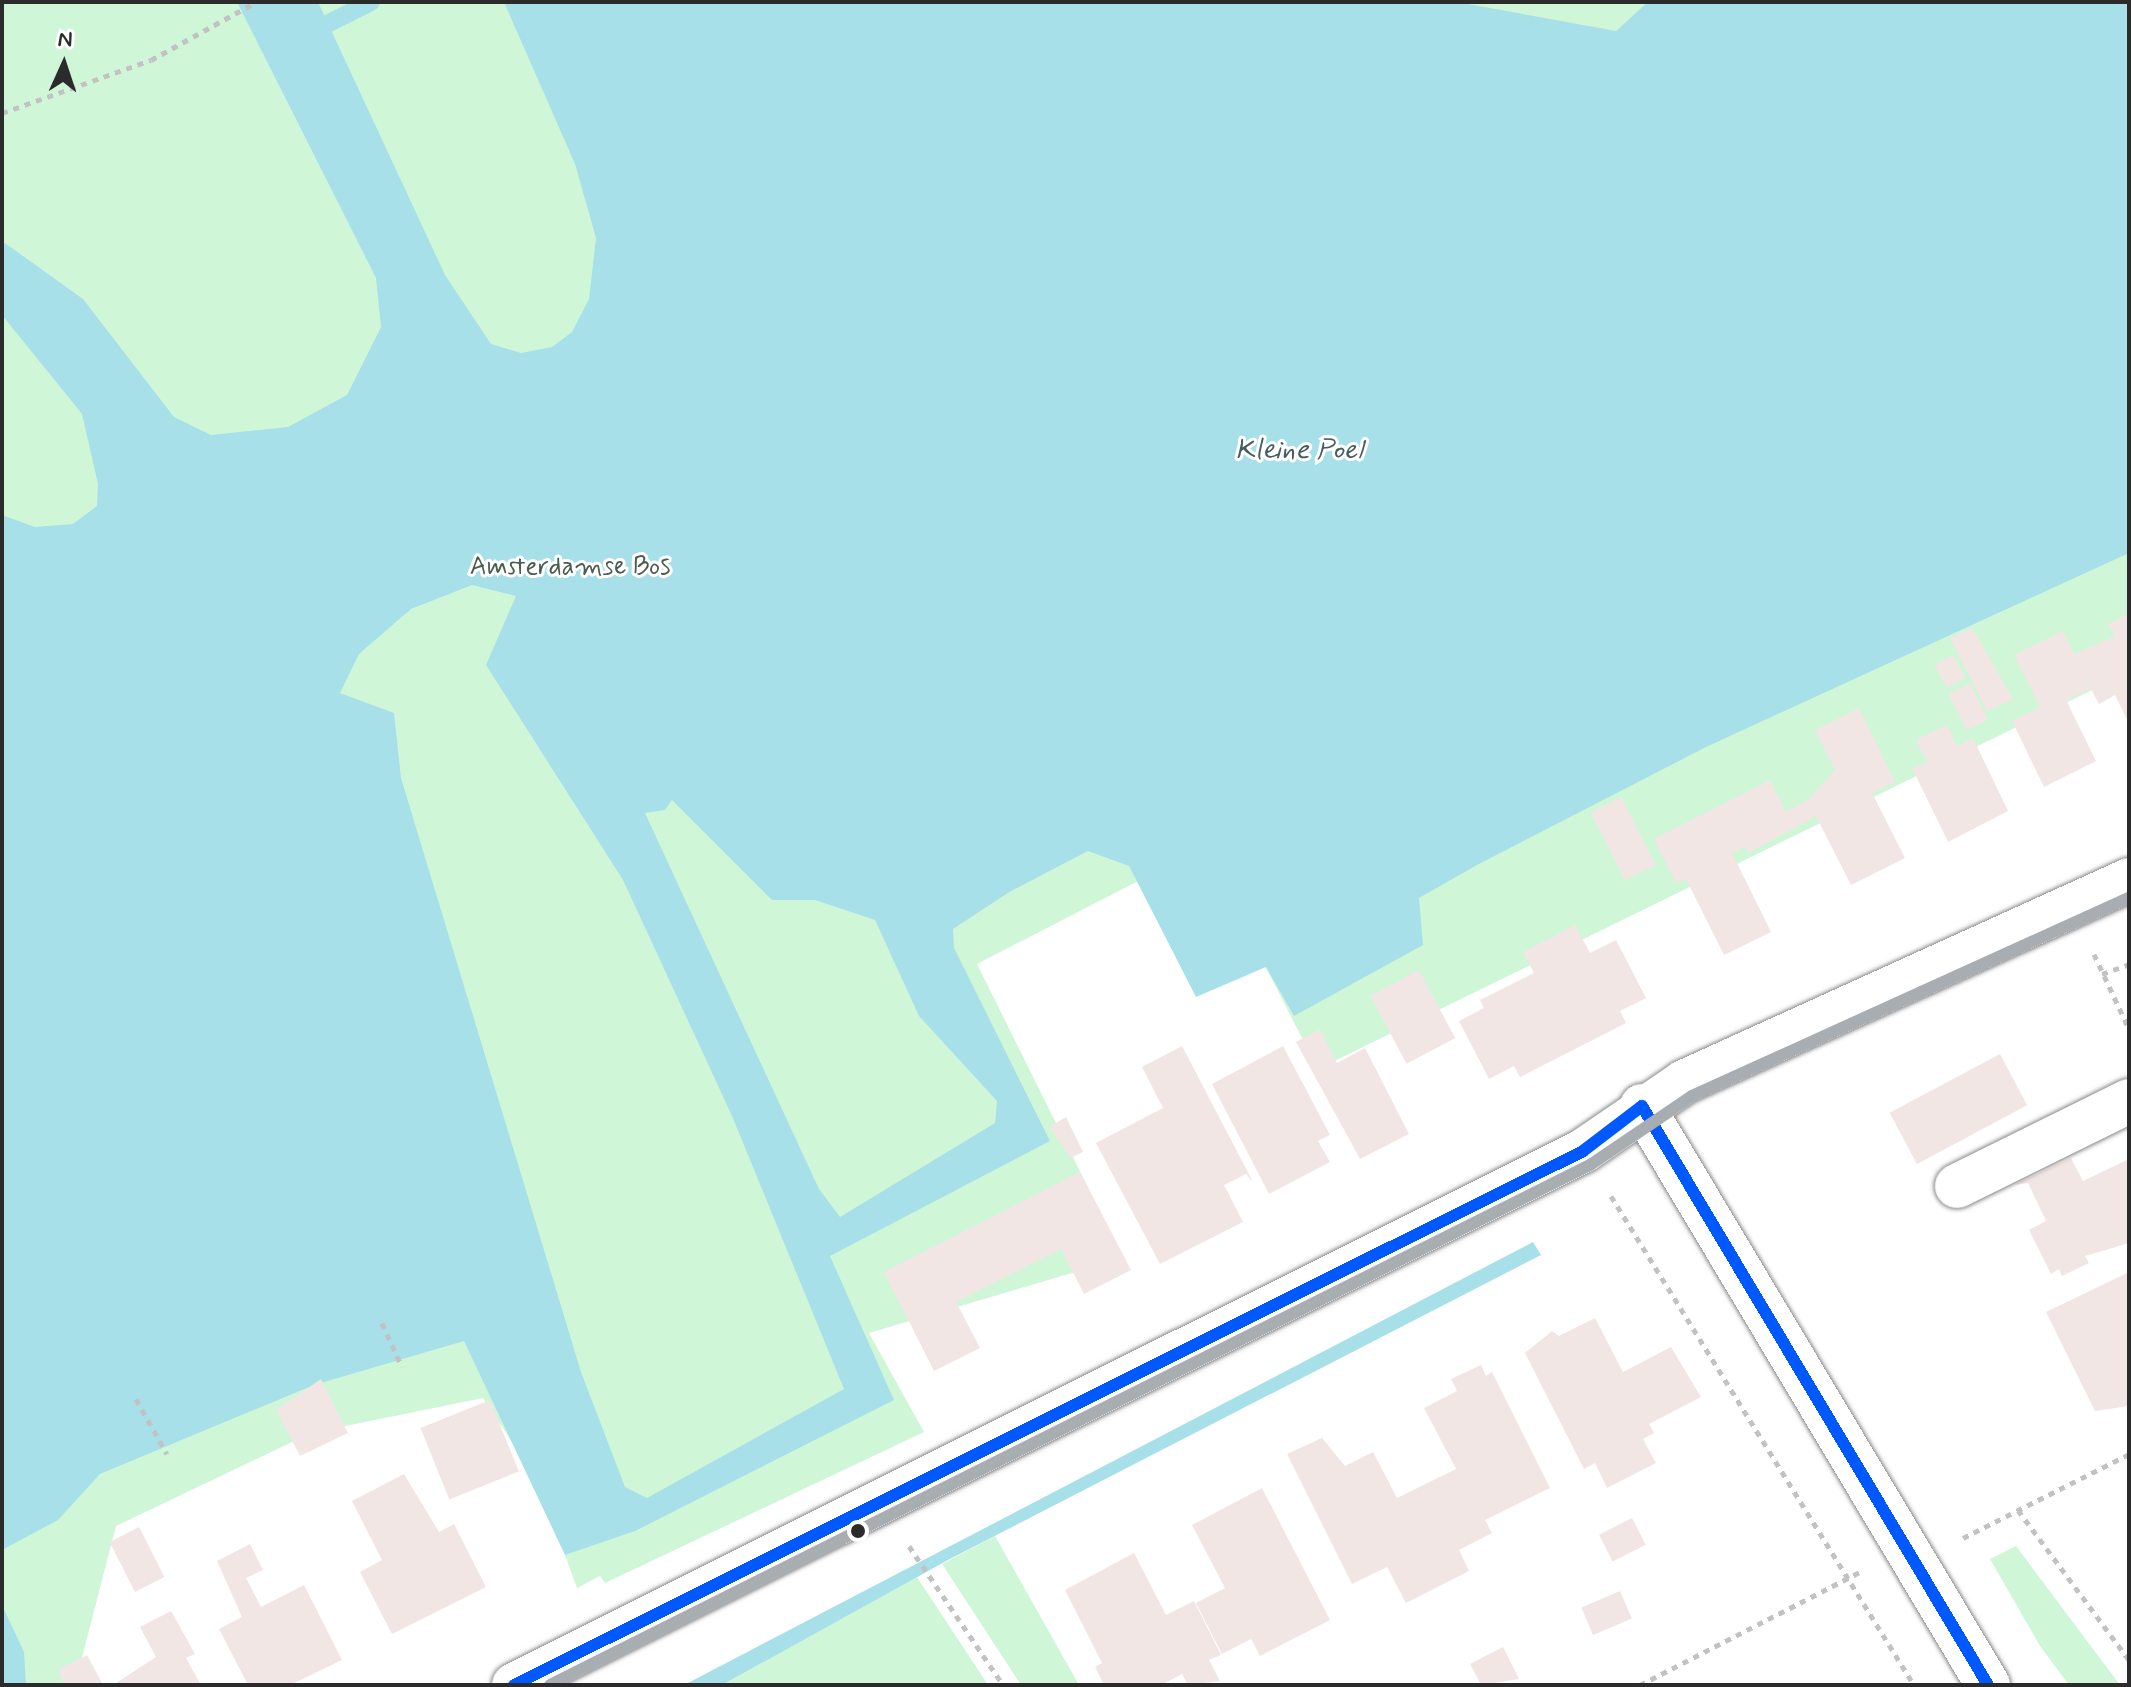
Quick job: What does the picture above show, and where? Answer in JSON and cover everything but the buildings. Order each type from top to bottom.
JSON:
[{"type":"street","points":[[514,1685],[882,1505],[1583,1151],[1642,1106],[2072,902],[2129,881]]},
{"type":"street","points":[[1957,1186],[2129,1101]]},
{"type":"street","points":[[1642,1106],[1977,1682]]},
{"type":"path","points":[[2,113],[151,60],[256,2]]},
{"type":"path","points":[[2072,902],[2129,1029]]},
{"type":"path","points":[[2102,974],[2129,964]]},
{"type":"path","points":[[1583,1151],[1914,1685]]},
{"type":"path","points":[[382,1323],[402,1367]]},
{"type":"path","points":[[136,1399],[167,1454]]},
{"type":"path","points":[[1961,1539],[2129,1454]]},
{"type":"path","points":[[882,1505],[1003,1685]]},
{"type":"path","points":[[2018,1510],[2129,1660]]},
{"type":"path","points":[[1640,1685],[1849,1577]]},
{"type":"green space","name":"Kleine Poel","points":[[2,2],[2129,2],[2129,672],[1318,1069],[1204,847],[977,964],[1123,1258],[869,1333],[924,1432],[605,1583],[600,1576],[577,1588],[565,1555],[582,1548],[483,1398],[311,1433],[116,1526],[75,1685],[2,1685]]},
{"type":"green space","points":[[995,1536],[1079,1685],[1021,1685],[942,1564]]},
{"type":"green space","points":[[2016,1546],[2120,1685],[2069,1685],[2040,1646],[1990,1559]]},
{"type":"green space","points":[[917,1577],[988,1685],[722,1685]]},
{"type":"water","name":"Kleine Poel","points":[[237,2],[318,2],[445,275],[491,344],[521,353],[552,347],[572,332],[589,299],[596,238],[575,164],[504,2],[1457,2],[1616,31],[1648,2],[2129,2],[2129,553],[1706,747],[1477,865],[1419,898],[1423,945],[1294,1016],[1266,967],[1196,997],[1129,866],[1088,851],[1011,891],[953,929],[954,948],[1050,1141],[830,1256],[894,1400],[635,1531],[565,1555],[464,1341],[314,1385],[100,1474],[58,1520],[2,1550],[2,515],[35,527],[73,524],[97,506],[98,484],[82,414],[2,315],[2,241],[83,299],[174,417],[211,435],[288,427],[347,395],[381,327],[376,278]],"holes":[[[472,585],[516,596],[486,665],[623,880],[732,1116],[844,1389],[647,1498],[625,1487],[581,1372],[401,778],[394,713],[340,693],[359,654],[411,609]],[[672,800],[772,900],[815,900],[875,920],[919,1016],[997,1101],[995,1123],[840,1217],[819,1189],[645,813],[665,810]]]},
{"type":"water","points":[[1533,1242],[1541,1255],[948,1560],[722,1685],[684,1685]]},
{"type":"water","points":[[2,1605],[24,1652],[26,1685],[2,1685]]},
{"type":"waterway","points":[[309,33],[371,2]]},
{"type":"transit line","points":[[550,1685],[1590,1165],[1692,1096],[2129,898]]},
{"type":"transit line","points":[[1642,1106],[1988,1685]]},
{"type":"transit line","points":[[514,1685],[1583,1151],[1642,1106]]},
{"type":"park label","name":"Amsterdamse Bos","points":[[570,568]]}]
